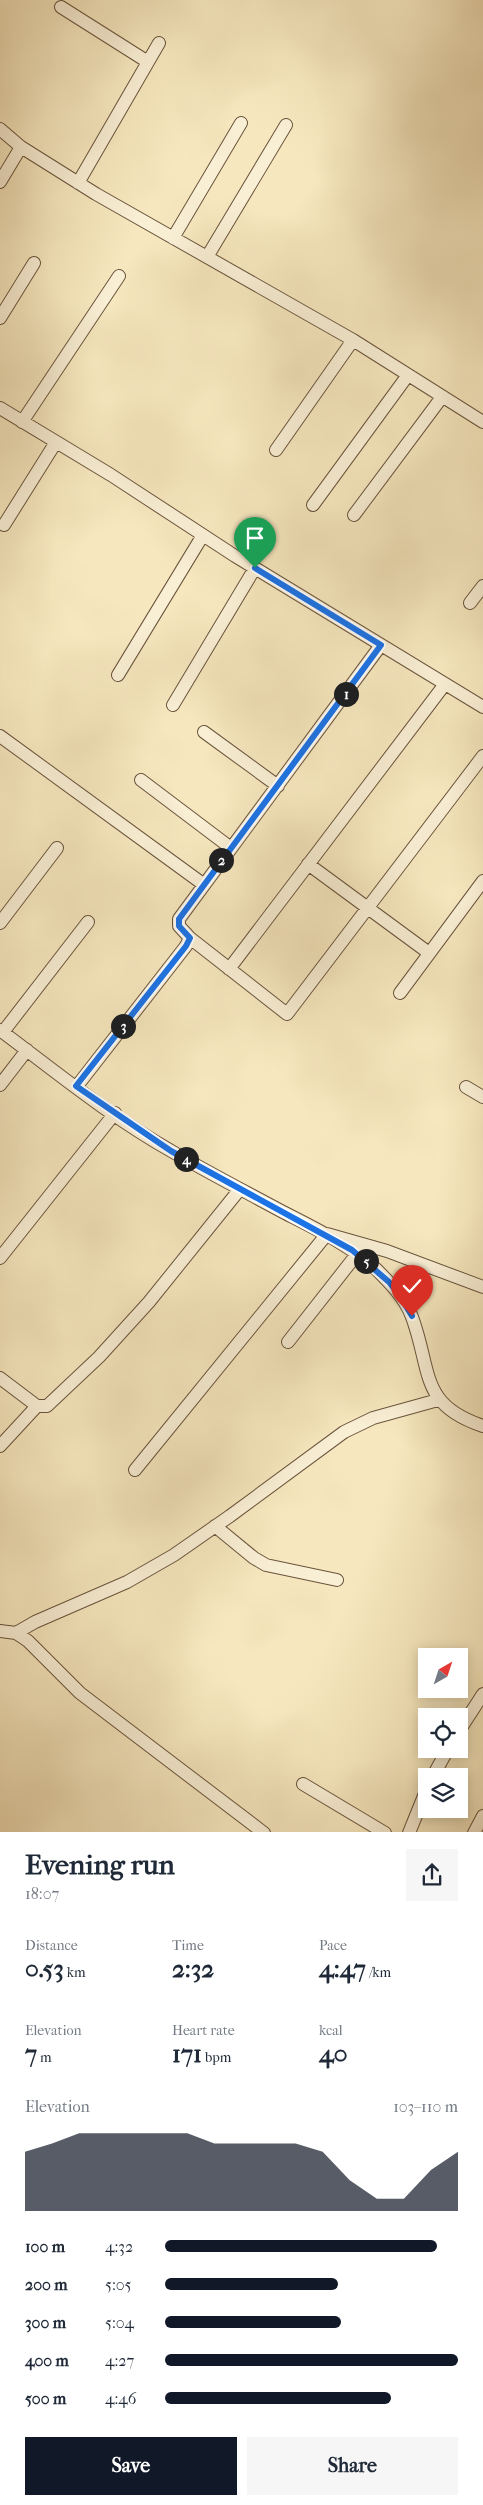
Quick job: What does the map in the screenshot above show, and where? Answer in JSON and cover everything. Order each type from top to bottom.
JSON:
[{"type":"street","points":[[61,7],[148,62]]},
{"type":"street","points":[[78,183],[159,43]]},
{"type":"street","points":[[173,238],[241,123]]},
{"type":"street","points":[[207,257],[286,125]]},
{"type":"street","points":[[0,129],[21,147],[78,183],[353,340],[442,398],[483,422]]},
{"type":"street","points":[[0,182],[21,147]]},
{"type":"street","points":[[0,318],[34,263]]},
{"type":"street","points":[[22,422],[118,276]]},
{"type":"street","points":[[276,450],[353,340]]},
{"type":"street","points":[[313,505],[408,375]]},
{"type":"street","points":[[354,515],[442,398]]},
{"type":"street","points":[[0,408],[255,568],[483,707]]},
{"type":"street","points":[[4,525],[56,442]]},
{"type":"street","points":[[118,674],[203,535]]},
{"type":"street","points":[[173,705],[255,568]]},
{"type":"street","points":[[470,603],[483,586]]},
{"type":"street","points":[[381,645],[278,786],[203,884],[178,923],[190,938],[287,1014],[369,909],[483,756]]},
{"type":"street","points":[[229,969],[444,684]]},
{"type":"street","points":[[204,732],[278,786]]},
{"type":"street","points":[[0,736],[203,884]]},
{"type":"street","points":[[142,780],[231,848]]},
{"type":"street","points":[[0,923],[57,848]]},
{"type":"street","points":[[308,864],[429,953]]},
{"type":"street","points":[[400,993],[483,881]]},
{"type":"street","points":[[88,922],[1,1031],[76,1086],[171,1151],[327,1234],[357,1254],[389,1282],[401,1297],[412,1316],[430,1386],[438,1400],[448,1409],[468,1421],[483,1426]]},
{"type":"street","points":[[76,1086],[186,946],[190,938]]},
{"type":"street","points":[[0,1085],[27,1050]]},
{"type":"street","points":[[466,1087],[483,1097]]},
{"type":"street","points":[[0,1258],[115,1113]]},
{"type":"street","points":[[0,1378],[36,1406],[47,1406],[56,1399],[116,1338],[174,1273],[240,1189]]},
{"type":"street","points":[[327,1234],[387,1251],[483,1287]]},
{"type":"street","points":[[135,1470],[327,1234]]},
{"type":"street","points":[[288,1342],[357,1254]]},
{"type":"street","points":[[16,1633],[35,1622],[126,1582],[174,1554],[344,1432],[374,1418],[438,1400]]},
{"type":"street","points":[[0,1446],[36,1406]]},
{"type":"street","points":[[215,1526],[254,1558],[266,1564],[337,1580]]},
{"type":"street","points":[[0,1631],[16,1633],[38,1649],[80,1692],[264,1832]]},
{"type":"street","points":[[468,1717],[483,1694]]},
{"type":"street","points":[[303,1784],[385,1832]]},
{"type":"street","points":[[409,1832],[418,1810]]},
{"type":"street","points":[[474,1832],[483,1816]]},
{"type":"route","points":[[255,568],[381,645],[179,919],[179,926],[190,938],[189,943],[76,1086],[171,1151],[352,1250],[373,1266],[389,1282],[401,1297],[412,1316]]}]
